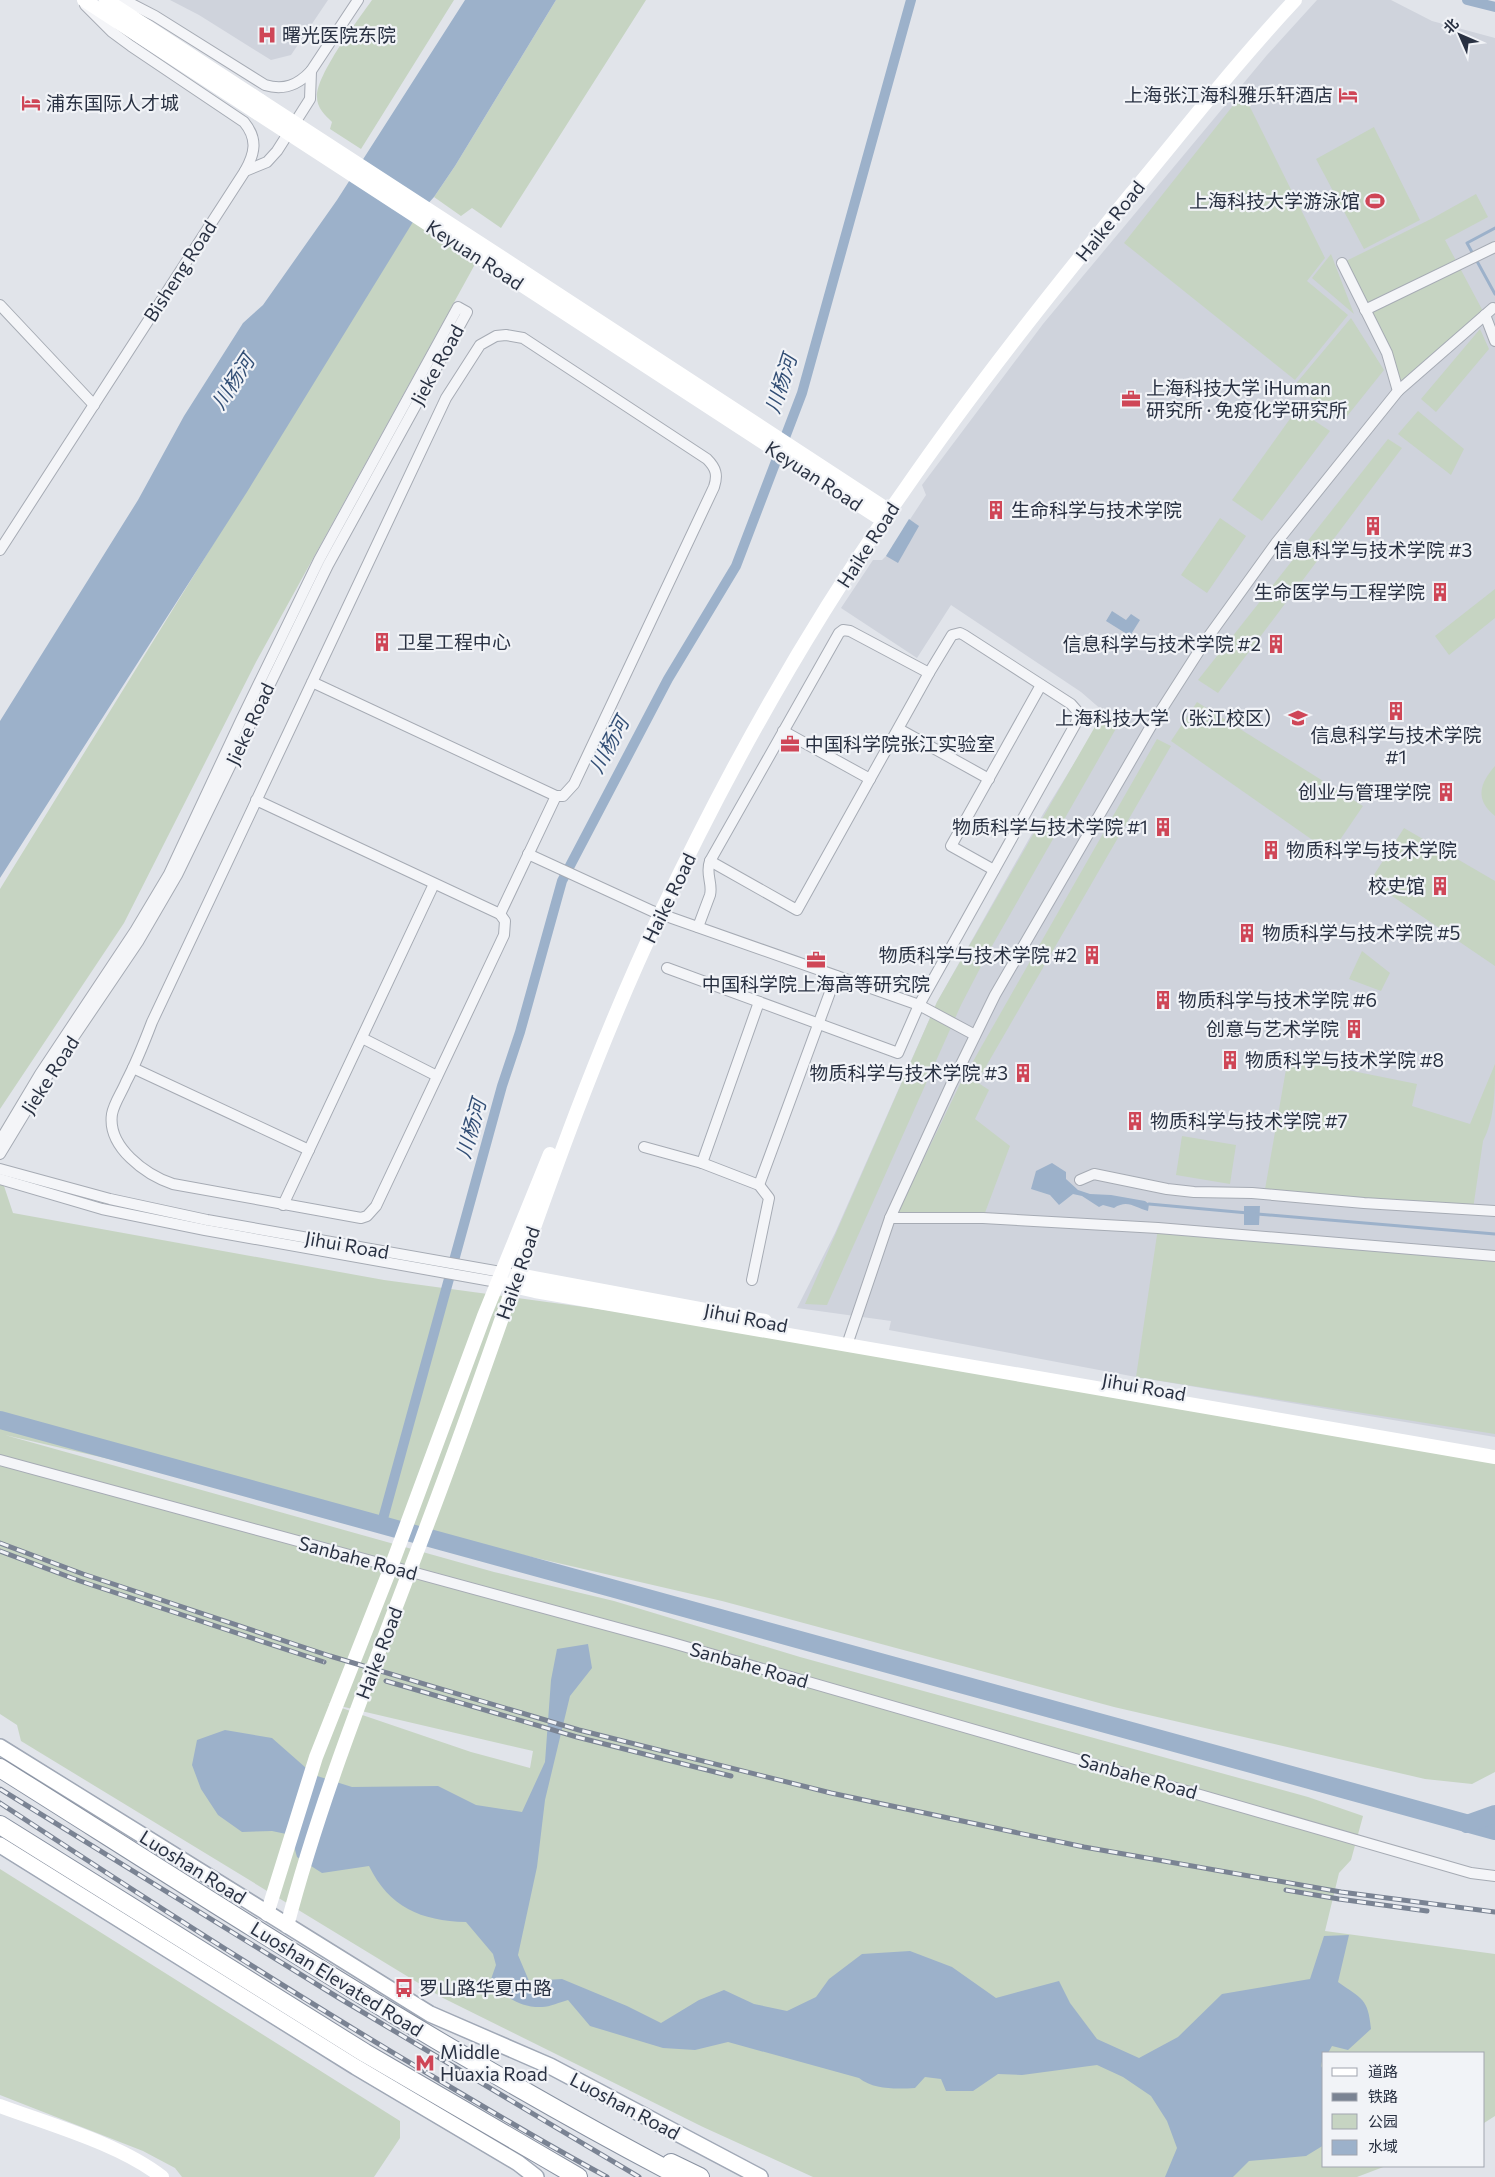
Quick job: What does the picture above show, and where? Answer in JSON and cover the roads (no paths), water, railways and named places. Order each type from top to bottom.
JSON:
[{"type":"highway","name":"Luoshan Elevated Road","points":[[0,1768],[464,2058],[612,2141],[693,2176]]},
{"type":"highway","points":[[0,1825],[439,2098],[562,2177]]},
{"type":"highway","points":[[439,2098],[578,2177]]},
{"type":"main road","name":"Luoshan Road","points":[[0,1747],[430,2014],[550,2066],[760,2177]]},
{"type":"main road","points":[[0,1845],[519,2170],[536,2177]]},
{"type":"street","name":"Keyuan Road","points":[[83,0],[257,106],[881,512]]},
{"type":"street","name":"Bisheng Road","points":[[0,550],[245,171],[253,156],[255,146],[250,129],[244,122],[131,46],[106,26],[83,0]]},
{"type":"street","name":"Keyuan Road","points":[[106,0],[257,106]]},
{"type":"street","points":[[124,0],[155,16],[266,85],[274,88],[291,86],[303,80],[358,0]]},
{"type":"street","name":"Haike Road","points":[[267,1914],[316,1757],[392,1564],[499,1278],[599,1032],[656,913],[709,795],[761,701],[821,601],[957,400],[1029,306],[1226,64],[1282,0]]},
{"type":"street","name":"Haike Road","points":[[881,512],[1030,320],[1228,76],[1295,0]]},
{"type":"street","points":[[245,171],[267,162],[277,151],[310,99],[311,71]]},
{"type":"street","points":[[1365,310],[1495,247]]},
{"type":"street","points":[[1342,263],[1387,353],[1398,391]]},
{"type":"street","points":[[0,305],[94,405]]},
{"type":"street","name":"Jieke Road","points":[[0,1141],[40,1074],[169,874],[275,648],[331,536],[458,307],[467,312],[328,565],[177,875],[138,942],[46,1078],[0,1154]]},
{"type":"street","points":[[849,1339],[890,1218],[995,995],[1151,726],[1206,640],[1276,544],[1398,391],[1489,312],[1495,341]]},
{"type":"street","points":[[256,800],[500,914],[505,920],[504,935],[376,1206],[367,1216],[356,1218],[173,1184],[153,1176],[134,1162],[119,1142],[112,1116],[156,1013],[256,800],[438,414],[480,345],[496,336],[506,334],[523,338],[708,458],[716,470],[717,478],[710,496],[574,784],[563,796],[556,796],[312,682]]},
{"type":"street","points":[[698,928],[711,890],[707,872],[710,861],[836,636],[843,630],[850,631],[929,673]]},
{"type":"street","points":[[667,968],[898,1053],[919,1006],[1078,718],[1075,708],[960,633],[952,635],[948,639],[797,910],[710,861]]},
{"type":"street","points":[[994,870],[951,846],[1041,685]]},
{"type":"street","points":[[899,729],[988,779]]},
{"type":"street","points":[[783,730],[870,779]]},
{"type":"street","points":[[500,914],[556,796]]},
{"type":"street","points":[[528,854],[656,913],[919,1006],[975,1035]]},
{"type":"street","points":[[283,1204],[434,884]]},
{"type":"street","name":"Haike Road","points":[[287,1926],[300,1877],[364,1690],[434,1509],[582,1096],[656,913]]},
{"type":"street","points":[[759,1186],[836,976]]},
{"type":"street","points":[[702,1163],[759,1002]]},
{"type":"street","points":[[362,1038],[437,1076]]},
{"type":"street","points":[[133,1068],[309,1150]]},
{"type":"street","points":[[644,1147],[702,1163],[759,1186],[769,1198],[752,1280]]},
{"type":"street","name":"Jihui Road","points":[[0,1169],[110,1199],[499,1278],[807,1329],[849,1339],[888,1343],[1495,1448]]},
{"type":"street","points":[[1080,1180],[1094,1174],[1167,1189],[1194,1192],[1252,1193],[1364,1203],[1495,1211]]},
{"type":"street","name":"Jihui Road","points":[[0,1179],[102,1209],[204,1230],[435,1266]]},
{"type":"street","points":[[890,1218],[983,1218],[1158,1228],[1495,1256]]},
{"type":"street","name":"Jihui Road","points":[[516,1280],[535,1291],[1495,1457]]},
{"type":"street","name":"Sanbahe Road","points":[[0,1460],[392,1564],[1471,1874],[1495,1876]]},
{"type":"street","points":[[0,2106],[116,2150],[148,2166],[162,2177]]},
{"type":"water","points":[[465,0],[556,0],[455,166],[434,197],[416,217],[247,492],[0,878],[0,721],[138,500],[184,416],[243,323],[263,305],[337,200]]},
{"type":"water","points":[[909,519],[919,526],[898,563],[886,556]]},
{"type":"water","points":[[1112,611],[1126,620],[1131,614],[1140,620],[1130,636],[1106,621]]},
{"type":"water","points":[[1052,1163],[1066,1172],[1066,1179],[1078,1190],[1090,1194],[1111,1195],[1145,1201],[1149,1204],[1148,1211],[1127,1204],[1114,1208],[1103,1205],[1099,1207],[1082,1196],[1073,1194],[1059,1205],[1050,1195],[1031,1189],[1036,1171]]},
{"type":"water","points":[[1244,1206],[1260,1206],[1259,1225],[1244,1225]]},
{"type":"water","points":[[588,1644],[592,1668],[570,1696],[545,1800],[537,1867],[518,1955],[529,1981],[562,1979],[627,2006],[661,2023],[699,2000],[724,1990],[754,2004],[787,2011],[816,1997],[829,1979],[862,1954],[910,1951],[952,1967],[996,1998],[1059,1981],[1070,2003],[1097,2039],[1139,2058],[1178,2037],[1222,1994],[1310,1979],[1324,1936],[1349,1935],[1338,1982],[1358,1996],[1366,2005],[1371,2029],[1348,2050],[1332,2046],[1329,2052],[1322,2052],[1322,2146],[1306,2156],[1249,2161],[1233,2177],[1165,2177],[1177,2148],[1167,2121],[1151,2096],[1123,2077],[1097,2065],[1022,2075],[998,2074],[973,2091],[946,2091],[941,2079],[925,2077],[915,2088],[886,2088],[872,2085],[859,2078],[728,2042],[695,2050],[663,2048],[590,2026],[568,2000],[542,2007],[520,2003],[501,1992],[490,1982],[496,1965],[493,1954],[466,1922],[435,1919],[408,1909],[386,1892],[369,1866],[322,1873],[297,1857],[291,1835],[272,1831],[242,1832],[218,1815],[201,1789],[192,1765],[197,1740],[225,1730],[272,1738],[314,1775],[352,1787],[438,1786],[476,1805],[522,1812],[545,1762],[551,1680],[557,1649]]},
{"type":"waterway","name":"川杨河","points":[[381,1526],[502,1086],[520,1032],[562,881],[668,679],[736,566],[802,393],[911,0]]},
{"type":"waterway","points":[[1467,0],[1495,7]]},
{"type":"waterway","points":[[1495,228],[1467,243],[1495,294]]},
{"type":"waterway","points":[[1149,1204],[1248,1213]]},
{"type":"waterway","points":[[1257,1214],[1495,1234]]},
{"type":"waterway","points":[[0,1420],[1495,1831]]},
{"type":"waterway","points":[[1467,1824],[1495,1814]]},
{"type":"railway","points":[[0,1543],[83,1574],[330,1656],[579,1730],[831,1793],[1084,1847],[1341,1892],[1495,1912]]},
{"type":"railway","points":[[0,1551],[80,1581],[324,1662]]},
{"type":"railway","points":[[386,1681],[577,1737],[731,1776]]},
{"type":"railway","points":[[0,1789],[339,1998],[639,2177]]},
{"type":"railway","points":[[0,1803],[159,1907],[319,2008],[494,2113],[607,2177]]},
{"type":"railway","points":[[1286,1890],[1427,1911]]},
{"type":"place","name":"曙光医院东院","points":[[267,35]]},
{"type":"place","name":"上海张江海科雅乐轩酒店","points":[[1348,95]]},
{"type":"place","name":"浦东国际人才城","points":[[31,103]]},
{"type":"place","name":"上海科技大学游泳馆","points":[[1375,201]]},
{"type":"place","name":"上海科技大学 iHuman 研究所 · 免疫化学研究所","points":[[1131,399]]},
{"type":"place","name":"生命科学与技术学院","points":[[996,510]]},
{"type":"place","name":"信息科学与技术学院 #3","points":[[1373,526]]},
{"type":"place","name":"生命医学与工程学院","points":[[1440,592]]},
{"type":"place","name":"卫星工程中心","points":[[382,642]]},
{"type":"place","name":"信息科学与技术学院 #2","points":[[1276,644]]},
{"type":"place","name":"信息科学与技术学院 #1","points":[[1396,711]]},
{"type":"place","name":"上海科技大学（张江校区）","points":[[1298,718]]},
{"type":"place","name":"中国科学院张江实验室","points":[[790,744]]},
{"type":"place","name":"创业与管理学院","points":[[1446,792]]},
{"type":"place","name":"物质科学与技术学院 #1","points":[[1163,827]]},
{"type":"place","name":"物质科学与技术学院","points":[[1271,850]]},
{"type":"place","name":"校史馆","points":[[1440,886]]},
{"type":"place","name":"物质科学与技术学院 #5","points":[[1247,933]]},
{"type":"place","name":"物质科学与技术学院 #2","points":[[1092,955]]},
{"type":"place","name":"中国科学院上海高等研究院","points":[[816,960]]},
{"type":"place","name":"物质科学与技术学院 #6","points":[[1163,1000]]},
{"type":"place","name":"创意与艺术学院","points":[[1354,1029]]},
{"type":"place","name":"物质科学与技术学院 #8","points":[[1230,1060]]},
{"type":"place","name":"物质科学与技术学院 #3","points":[[1023,1073]]},
{"type":"place","name":"物质科学与技术学院 #7","points":[[1135,1121]]},
{"type":"place","name":"罗山路华夏中路","points":[[404,1988]]},
{"type":"place","name":"Middle Huaxia Road","points":[[425,2063]]}]
